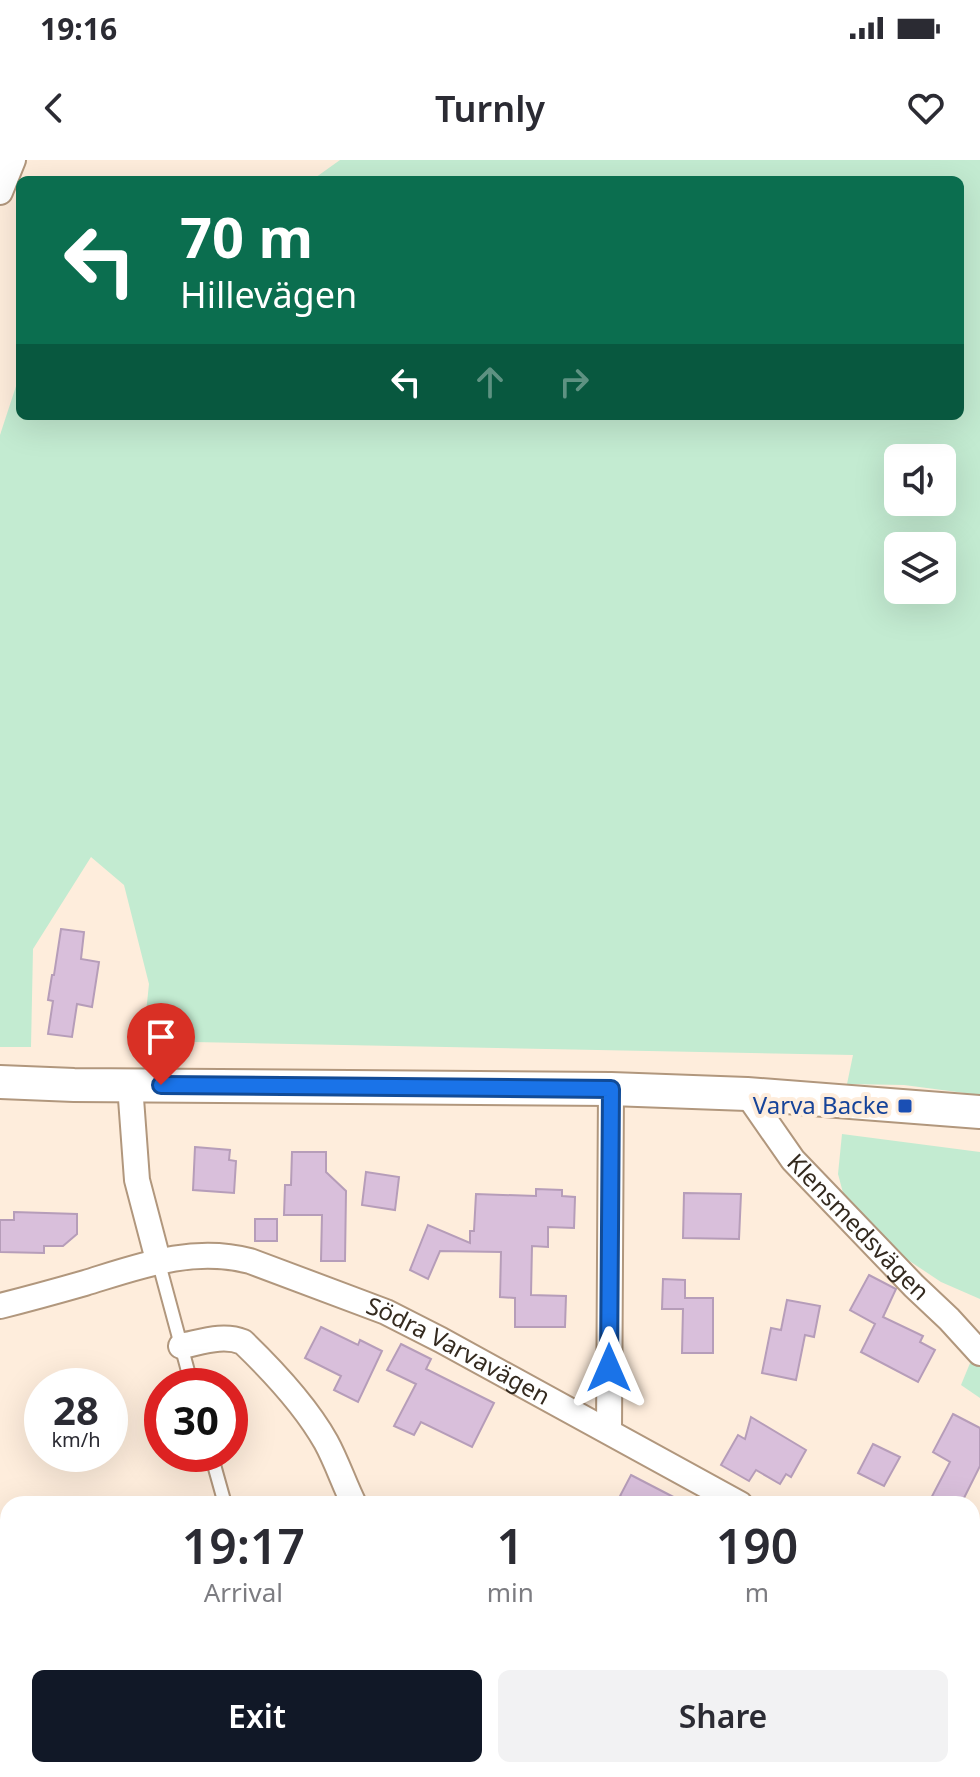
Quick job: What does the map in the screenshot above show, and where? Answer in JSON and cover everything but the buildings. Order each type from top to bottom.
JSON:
[{"type":"street","points":[[0,192],[13,160]]},
{"type":"street","points":[[0,1082],[611,1089],[747,1094],[980,1112]]},
{"type":"street","points":[[130,1085],[137,1180],[158,1260]]},
{"type":"street","points":[[609,1431],[611,1089]]},
{"type":"street","name":"Klensmedsvägen","points":[[747,1094],[793,1160],[980,1353]]},
{"type":"street","name":"Södra Varvavägen","points":[[0,1306],[158,1260],[208,1255],[250,1261],[372,1307],[441,1340],[726,1496]]},
{"type":"street","points":[[181,1346],[225,1338],[243,1342],[317,1428],[350,1496]]},
{"type":"lane","points":[[158,1260],[187,1368]]},
{"type":"lane","points":[[216,1472],[223,1496]]},
{"type":"green space","points":[[340,160],[980,160],[980,1095],[904,1085],[847,1084],[853,1055],[143,1041],[149,984],[124,885],[91,857],[33,949],[31,1047],[0,1047],[0,435],[16,386],[16,420],[964,420],[964,176],[318,176]]},
{"type":"green space","points":[[842,1134],[980,1152],[980,1299],[941,1282],[875,1238],[846,1204],[838,1174]]},
{"type":"green space","points":[[980,1339],[980,1398],[961,1385]]},
{"type":"place","name":"Varva Backe","points":[[905,1106]]},
{"type":"route","points":[[161,1085],[611,1089],[609,1368]]}]
